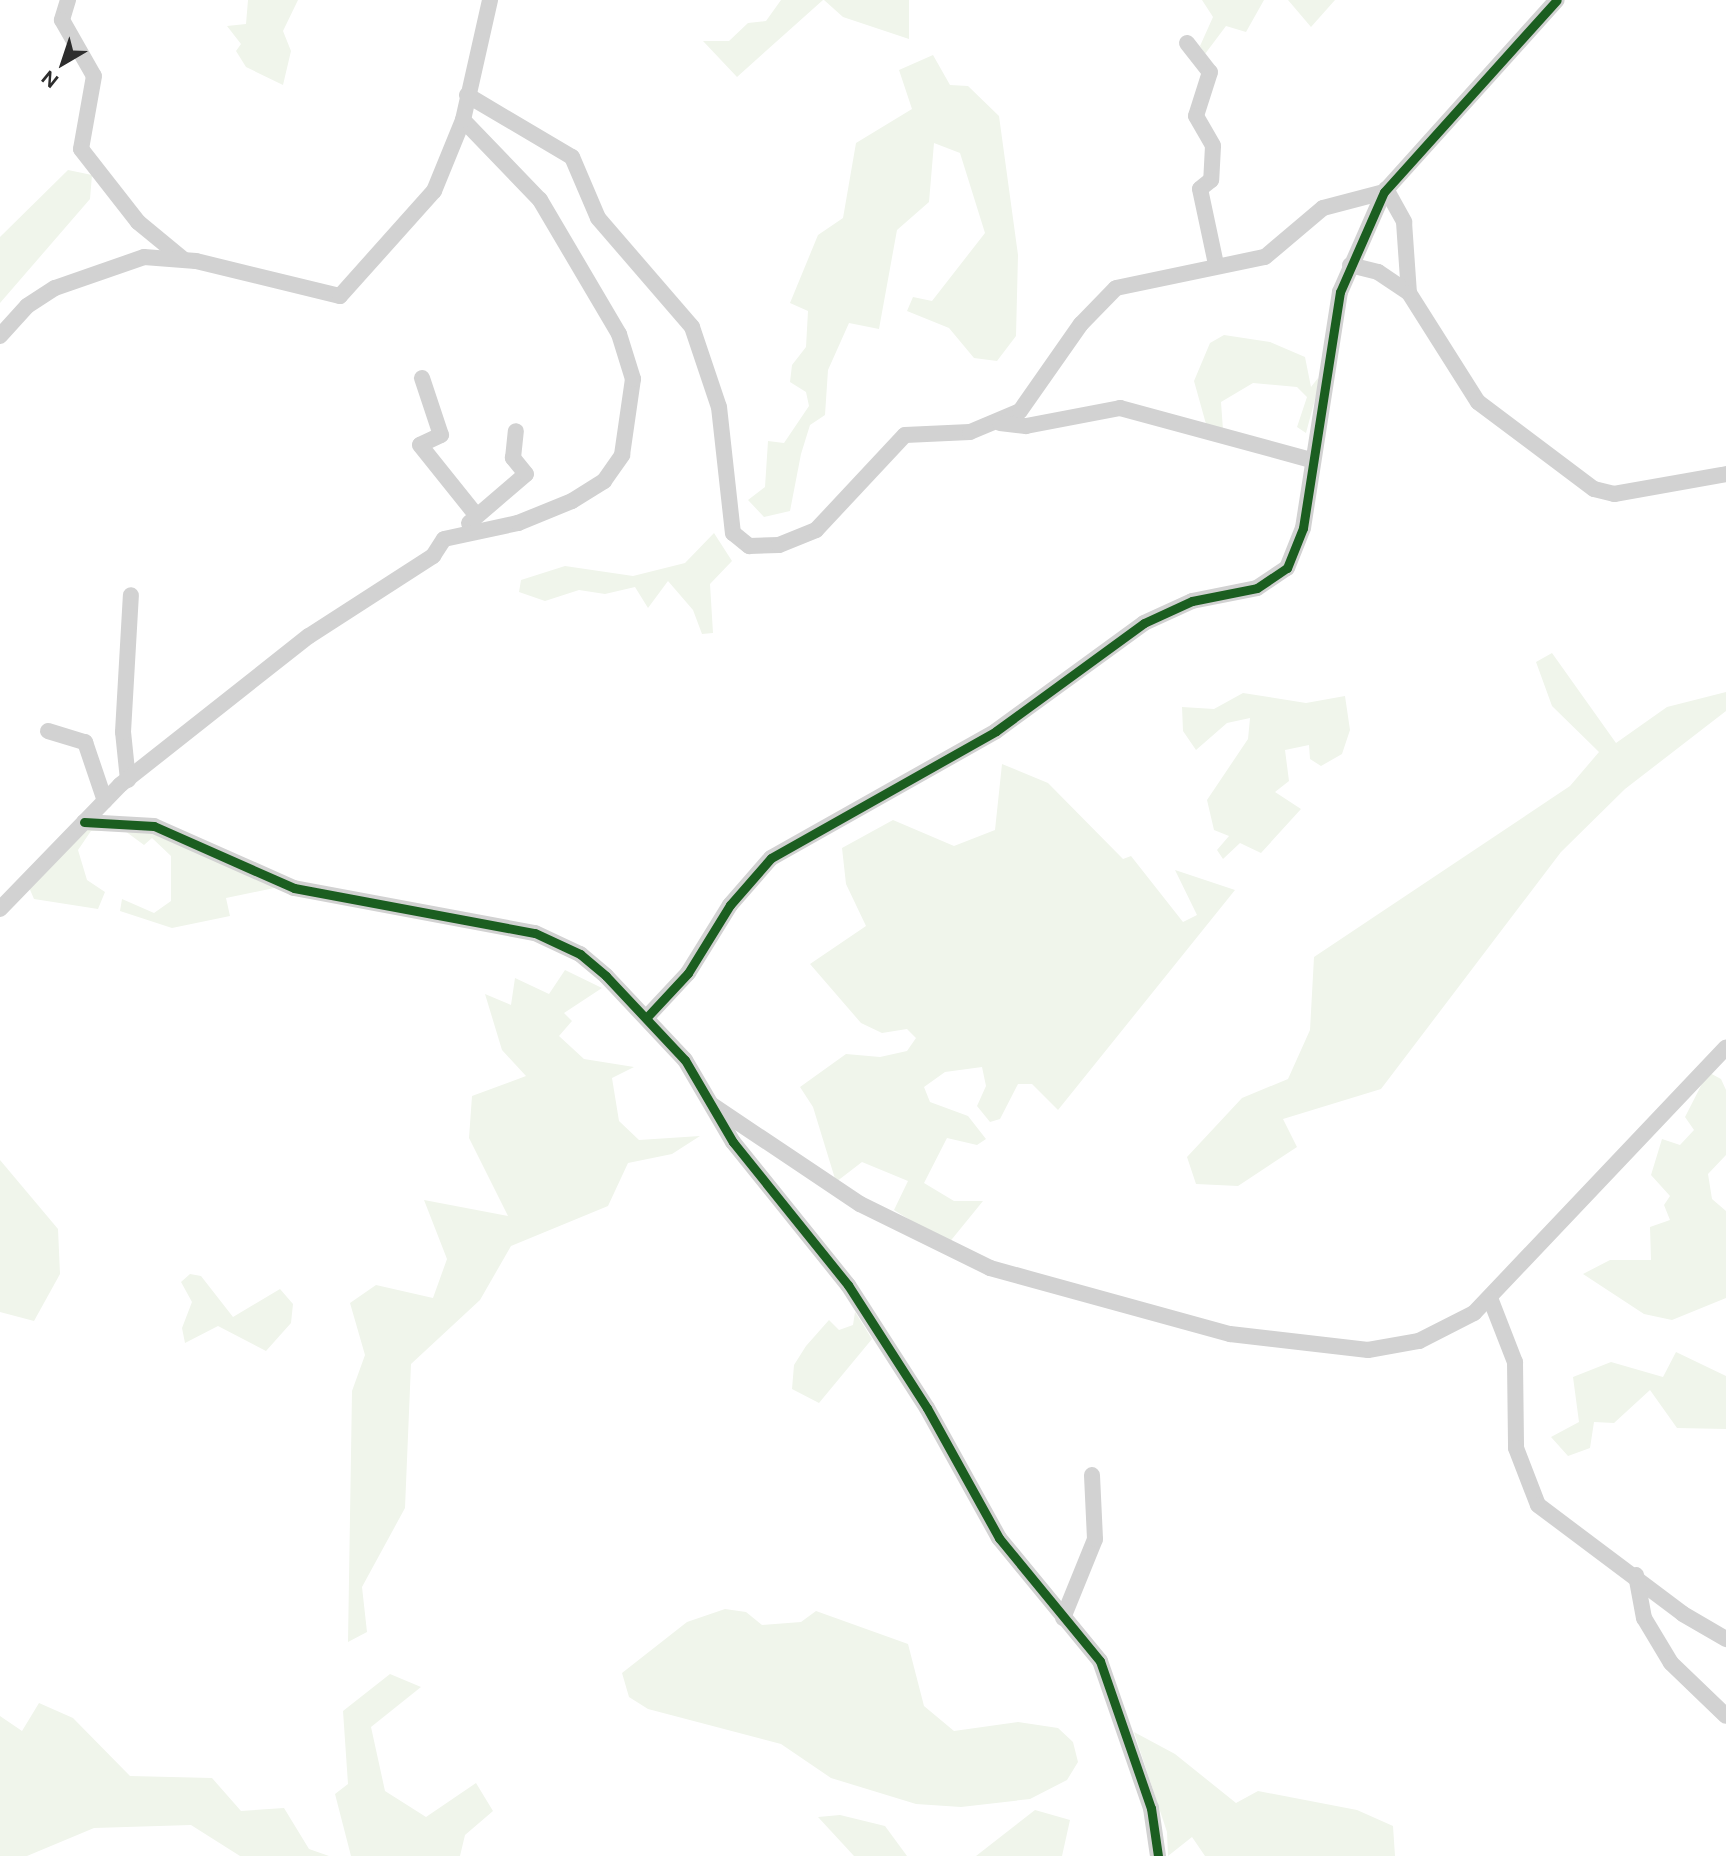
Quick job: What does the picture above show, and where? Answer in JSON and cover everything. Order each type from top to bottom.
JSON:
[{"type":"street","points":[[68,0],[62,20],[93,76],[80,149],[138,222],[183,259]]},
{"type":"street","points":[[0,336],[27,306],[85,274],[144,257],[183,259],[341,296],[434,191],[463,120],[491,0]]},
{"type":"street","points":[[647,1017],[688,974],[730,905],[771,858],[996,731],[1144,623],[1192,601],[1257,588],[1277,577],[1298,550],[1311,460],[1350,265],[1385,190],[1557,0]]},
{"type":"street","points":[[1187,43],[1210,72],[1196,116],[1213,146],[1211,180],[1200,189],[1216,264]]},
{"type":"street","points":[[467,94],[572,157],[598,218],[692,327],[719,407],[733,533],[741,544],[779,545],[816,530],[905,435],[970,432],[1000,424],[1026,426],[1120,408],[1311,460]]},
{"type":"street","points":[[0,909],[128,780],[309,636],[433,556],[444,538],[518,523],[604,481],[622,456],[633,390],[619,334],[549,214],[463,120]]},
{"type":"street","points":[[1000,424],[1029,402],[1081,324],[1116,288],[1216,264],[1265,257],[1323,208],[1385,190]]},
{"type":"street","points":[[1385,190],[1404,222],[1409,293]]},
{"type":"street","points":[[1350,265],[1378,272],[1409,293],[1478,402],[1594,489],[1614,494],[1726,474]]},
{"type":"street","points":[[422,378],[441,435],[420,445],[476,515]]},
{"type":"street","points":[[457,536],[476,515],[526,474],[513,458],[516,431]]},
{"type":"street","points":[[128,780],[123,732],[131,595]]},
{"type":"street","points":[[48,731],[85,742],[105,801]]},
{"type":"street","points":[[84,822],[154,826],[294,888],[535,933],[580,954],[647,1017],[685,1060],[733,1142],[848,1285],[927,1408],[999,1538],[1108,1680],[1151,1808],[1158,1856]]},
{"type":"street","points":[[710,1104],[829,1185],[953,1253],[1028,1282],[1190,1325],[1381,1348],[1461,1322],[1490,1298],[1726,1047]]},
{"type":"street","points":[[1490,1298],[1515,1362],[1516,1448],[1529,1490],[1550,1517],[1726,1639]]},
{"type":"street","points":[[1063,1618],[1095,1539],[1093,1475]]},
{"type":"street","points":[[1636,1576],[1644,1618],[1671,1663],[1726,1716]]},
{"type":"shaded area","points":[[248,0],[298,0],[283,31],[291,51],[283,85],[246,67],[236,51],[241,44],[227,26],[246,24]]},
{"type":"shaded area","points":[[781,0],[823,0],[737,77],[703,41],[729,41],[748,23],[766,21]]},
{"type":"shaded area","points":[[824,0],[909,0],[909,39],[843,17]]},
{"type":"shaded area","points":[[1202,0],[1264,0],[1246,32],[1226,26],[1205,54],[1200,46],[1213,17]]},
{"type":"shaded area","points":[[1288,0],[1335,0],[1311,27]]},
{"type":"shaded area","points":[[933,55],[950,85],[968,86],[999,116],[1018,255],[1016,336],[997,361],[974,358],[949,328],[907,311],[913,297],[932,301],[985,233],[960,153],[934,143],[929,202],[897,230],[879,329],[849,323],[828,370],[825,415],[810,425],[801,454],[790,511],[764,517],[748,500],[765,487],[768,441],[784,443],[809,406],[806,392],[790,382],[792,365],[806,347],[808,311],[790,303],[818,235],[843,218],[856,143],[912,109],[899,70]]},
{"type":"shaded area","points":[[68,170],[92,175],[90,199],[0,303],[0,237]]},
{"type":"shaded area","points":[[1224,335],[1270,342],[1305,357],[1311,387],[1318,378],[1318,388],[1306,433],[1297,427],[1307,397],[1297,387],[1253,383],[1221,402],[1223,430],[1206,424],[1194,381],[1210,343]]},
{"type":"shaded area","points":[[714,533],[732,561],[710,584],[713,633],[702,634],[693,610],[668,581],[648,608],[635,587],[605,594],[579,590],[545,601],[519,592],[521,580],[565,566],[633,576],[685,563]]},
{"type":"shaded area","points":[[1552,653],[1616,743],[1667,707],[1726,692],[1726,711],[1625,789],[1561,852],[1381,1089],[1283,1119],[1297,1147],[1238,1186],[1196,1184],[1187,1157],[1242,1098],[1288,1079],[1310,1030],[1314,957],[1570,786],[1599,752],[1552,706],[1536,662]]},
{"type":"shaded area","points":[[1243,693],[1306,703],[1345,696],[1350,730],[1342,754],[1321,766],[1310,759],[1309,745],[1285,750],[1289,781],[1275,792],[1301,809],[1261,853],[1240,843],[1223,859],[1217,850],[1229,836],[1214,830],[1207,800],[1248,739],[1250,718],[1227,723],[1196,750],[1183,731],[1182,707],[1214,709]]},
{"type":"shaded area","points":[[1002,764],[1048,783],[1123,859],[1131,856],[1183,922],[1197,915],[1175,870],[1235,890],[1058,1110],[1032,1084],[1018,1084],[1000,1119],[990,1122],[977,1106],[986,1086],[982,1067],[945,1072],[924,1087],[930,1102],[968,1116],[986,1139],[977,1145],[947,1138],[924,1183],[954,1201],[983,1201],[948,1244],[894,1210],[908,1181],[862,1162],[836,1182],[813,1107],[800,1087],[846,1054],[880,1057],[907,1051],[916,1038],[907,1029],[882,1033],[861,1023],[810,964],[866,926],[846,884],[842,848],[893,820],[954,846],[995,830]]},
{"type":"shaded area","points":[[162,822],[279,887],[226,898],[230,916],[172,928],[120,911],[122,899],[154,913],[171,901],[171,856],[152,838],[144,845],[125,831],[91,831],[78,850],[87,880],[105,892],[98,909],[34,899],[28,885],[82,826]]},
{"type":"shaded area","points":[[565,970],[602,988],[564,1013],[572,1021],[559,1036],[584,1059],[634,1067],[612,1078],[619,1121],[639,1140],[700,1136],[672,1154],[628,1163],[608,1206],[511,1246],[480,1300],[411,1364],[405,1508],[362,1587],[367,1632],[348,1642],[352,1391],[365,1355],[350,1303],[376,1285],[433,1298],[447,1259],[424,1200],[508,1216],[469,1138],[472,1096],[526,1076],[502,1050],[485,994],[511,1005],[515,978],[549,994]]},
{"type":"shaded area","points":[[1708,1072],[1721,1079],[1726,1090],[1726,1155],[1708,1174],[1712,1199],[1726,1211],[1726,1298],[1672,1320],[1644,1314],[1583,1274],[1610,1260],[1651,1260],[1650,1227],[1670,1220],[1664,1205],[1670,1196],[1651,1175],[1662,1139],[1680,1145],[1694,1130],[1685,1117]]},
{"type":"shaded area","points":[[0,1160],[58,1229],[60,1274],[34,1321],[0,1312]]},
{"type":"shaded area","points":[[190,1274],[201,1276],[233,1317],[280,1289],[293,1304],[291,1323],[266,1351],[218,1326],[185,1343],[182,1328],[192,1302],[181,1282]]},
{"type":"shaded area","points":[[855,1312],[872,1339],[819,1403],[792,1389],[794,1365],[806,1346],[829,1320],[839,1330],[853,1325]]},
{"type":"shaded area","points":[[1676,1352],[1726,1376],[1726,1429],[1677,1428],[1650,1390],[1614,1423],[1594,1422],[1590,1448],[1568,1456],[1551,1437],[1579,1422],[1573,1377],[1611,1362],[1663,1377]]},
{"type":"shaded area","points":[[725,1609],[746,1612],[762,1625],[801,1622],[816,1611],[908,1644],[924,1706],[954,1731],[1018,1722],[1058,1728],[1073,1742],[1078,1762],[1067,1780],[1030,1799],[961,1807],[916,1804],[831,1778],[781,1744],[648,1709],[629,1697],[622,1673],[687,1622]]},
{"type":"shaded area","points":[[390,1674],[421,1687],[371,1727],[385,1791],[426,1817],[476,1783],[493,1811],[465,1835],[460,1856],[351,1856],[335,1794],[348,1784],[343,1711]]},
{"type":"shaded area","points":[[39,1703],[73,1718],[130,1776],[212,1778],[241,1811],[284,1808],[309,1849],[329,1856],[240,1856],[191,1825],[94,1828],[27,1856],[0,1856],[0,1716],[22,1731]]},
{"type":"shaded area","points":[[1134,1732],[1175,1754],[1236,1803],[1258,1791],[1357,1810],[1393,1826],[1395,1856],[1205,1856],[1192,1837],[1168,1856],[1167,1832]]},
{"type":"shaded area","points":[[1035,1810],[1070,1820],[1062,1856],[976,1856]]},
{"type":"shaded area","points":[[840,1815],[885,1826],[907,1856],[854,1856],[818,1817]]},
{"type":"cycle path","points":[[647,1017],[688,973],[730,905],[771,858],[996,731],[1144,623],[1192,601],[1257,588],[1287,568],[1303,528],[1340,292],[1384,192],[1557,0]]},
{"type":"cycle path","points":[[84,822],[154,826],[294,888],[535,933],[580,954],[606,976],[685,1060],[733,1142],[848,1285],[927,1408],[999,1538],[1100,1661],[1151,1808],[1158,1856]]}]
